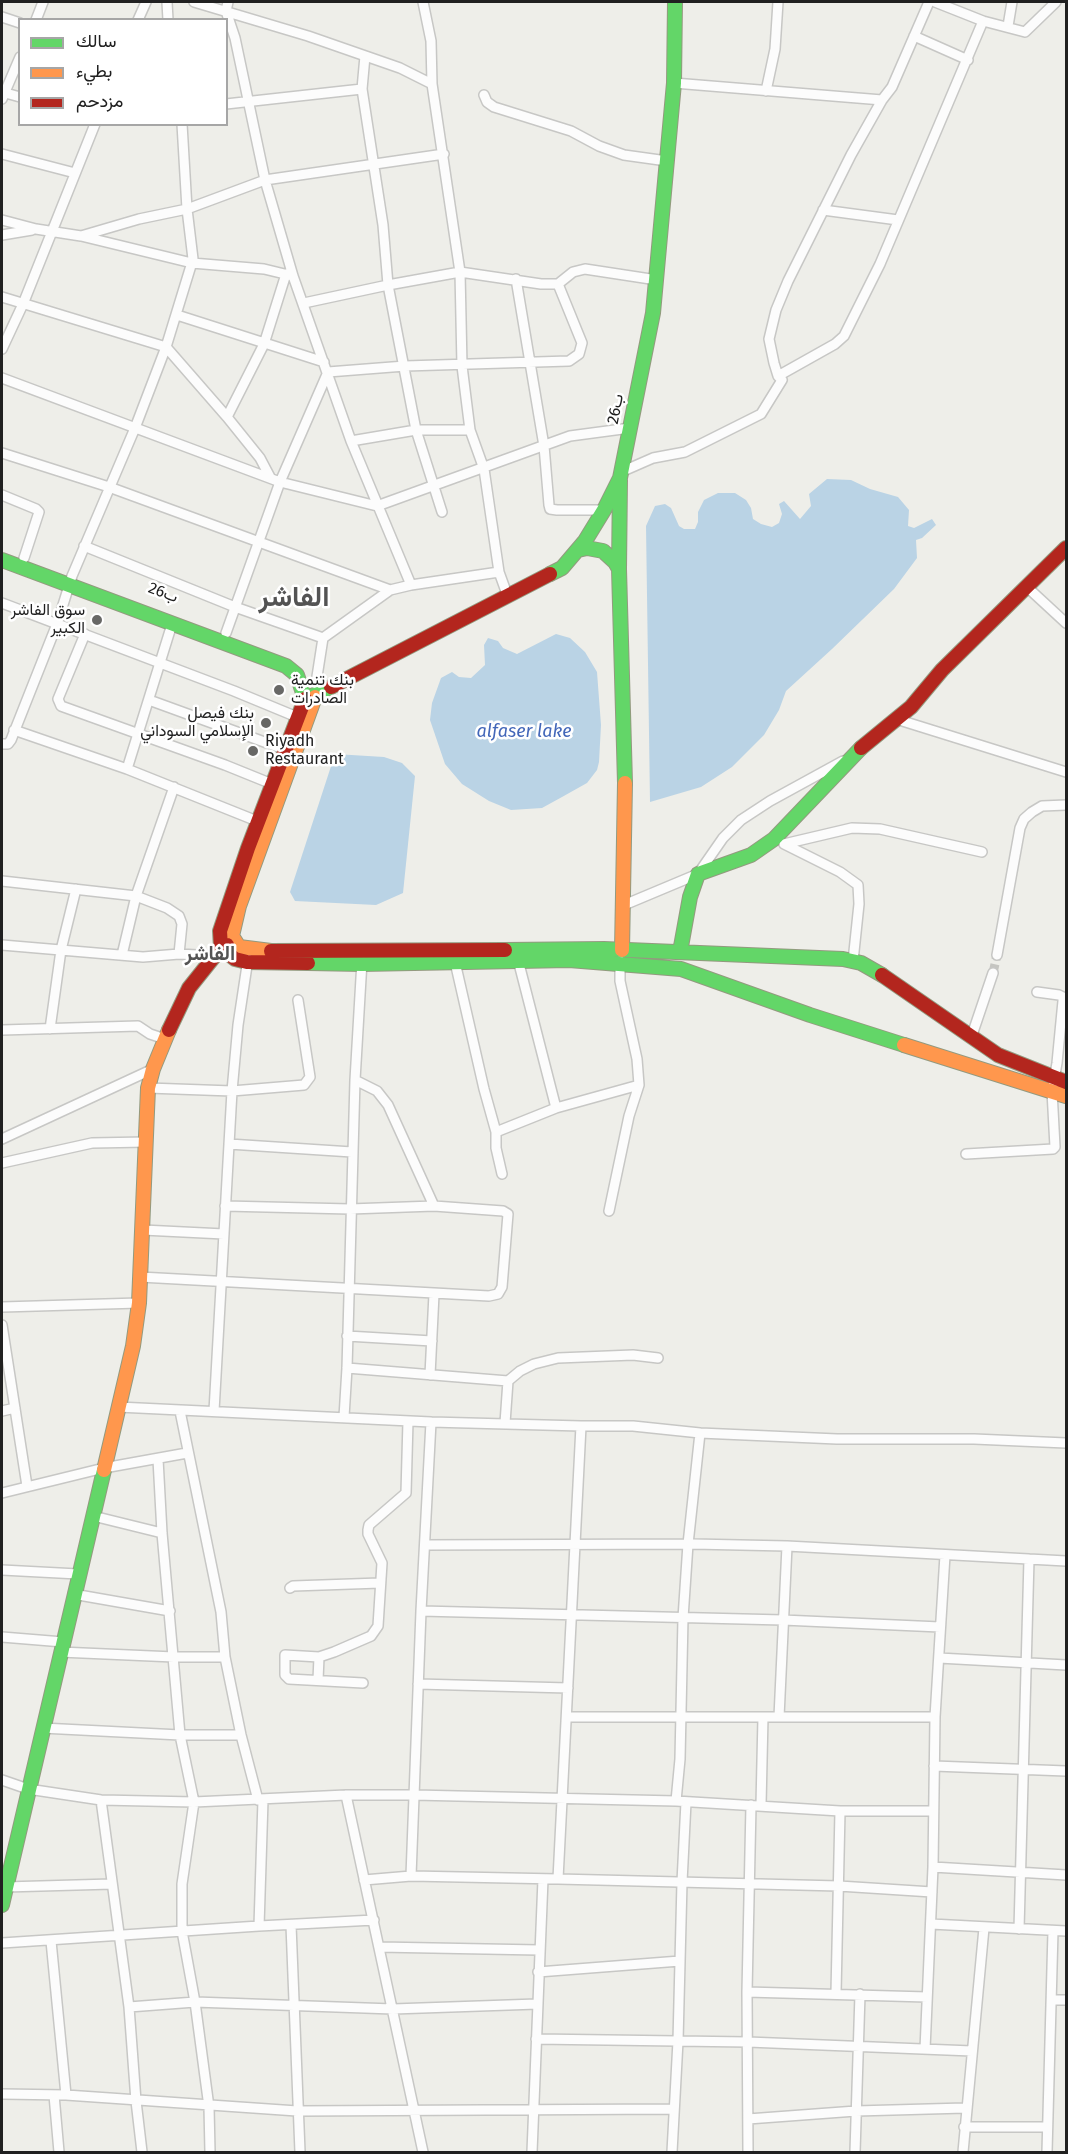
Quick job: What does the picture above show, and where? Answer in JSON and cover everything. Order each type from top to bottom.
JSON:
[{"type":"main road","name":"26ب","points":[[310,687],[350,679],[562,568],[578,550],[604,510],[620,475],[653,313],[674,83],[675,2]]},
{"type":"main road","points":[[620,475],[619,569],[625,785],[624,905],[621,956]]},
{"type":"main road","points":[[578,550],[586,548],[603,551],[610,556],[619,569]]},
{"type":"main road","points":[[680,952],[690,897],[698,874],[752,855],[779,842],[858,752],[911,707],[934,678],[1066,548]]},
{"type":"main road","name":"26ب","points":[[2,550],[172,624],[286,666],[310,687]]},
{"type":"main road","name":"26ب","points":[[2,560],[271,647],[294,658],[310,687]]},
{"type":"main road","points":[[249,956],[234,942],[233,932],[272,784],[289,751],[297,717],[310,687]]},
{"type":"main road","points":[[218,952],[221,926],[263,823],[310,687]]},
{"type":"main road","points":[[2,1905],[7,1854],[28,1789],[133,1346],[139,1304],[148,1088],[165,1039],[189,988],[218,952],[234,942]]},
{"type":"main road","points":[[218,952],[224,952],[235,959],[249,956],[569,954],[621,956],[680,952],[853,961],[876,970],[909,990],[971,1038],[1057,1084],[1066,1096]]},
{"type":"main road","points":[[714,979],[717,954]]},
{"type":"main road","points":[[433,956],[455,962],[517,955]]},
{"type":"main road","points":[[621,956],[714,979],[810,1015],[1057,1084]]},
{"type":"street","points":[[37,18],[43,2]]},
{"type":"street","points":[[139,18],[146,2]]},
{"type":"street","points":[[167,2],[168,18]]},
{"type":"street","points":[[194,2],[227,6],[400,68],[432,84]]},
{"type":"street","points":[[423,2],[431,41],[432,84],[460,272],[462,366],[470,430],[484,469],[499,572],[508,597]]},
{"type":"street","points":[[766,91],[775,49],[778,2]]},
{"type":"street","points":[[620,475],[653,458],[685,452],[760,414],[782,380],[778,376],[769,339],[776,310],[823,210],[882,100],[892,87],[929,2]]},
{"type":"street","points":[[935,2],[983,21],[1025,32],[1056,2]]},
{"type":"street","points":[[1008,26],[1012,2]]},
{"type":"street","points":[[227,6],[236,38],[265,180],[290,275],[304,303],[351,441],[411,585]]},
{"type":"street","points":[[2,17],[18,22]]},
{"type":"street","points":[[778,376],[835,344],[844,336],[879,264],[983,21]]},
{"type":"street","points":[[914,36],[968,60]]},
{"type":"street","points":[[365,56],[362,89],[383,225],[388,285],[416,430],[442,512]]},
{"type":"street","points":[[18,61],[2,95],[18,97]]},
{"type":"street","points":[[674,83],[882,100]]},
{"type":"street","points":[[228,104],[362,89]]},
{"type":"street","points":[[484,95],[494,107],[571,131],[599,146],[624,155],[667,161]]},
{"type":"street","points":[[2,349],[23,304],[94,126]]},
{"type":"street","points":[[2,744],[8,744],[14,730],[57,624],[70,581],[135,428],[177,315],[193,252],[187,209],[182,126]]},
{"type":"street","points":[[2,154],[75,173]]},
{"type":"street","points":[[81,236],[140,219],[187,209],[265,180],[444,154]]},
{"type":"street","points":[[823,210],[898,220]]},
{"type":"street","points":[[2,219],[36,229],[81,236],[192,263],[264,269],[290,275]]},
{"type":"street","points":[[2,235],[36,229]]},
{"type":"street","points":[[304,303],[460,272],[541,284],[558,284],[573,272],[585,269],[657,280]]},
{"type":"street","points":[[227,417],[264,344],[290,275]]},
{"type":"street","points":[[516,279],[544,446],[550,508],[604,510]]},
{"type":"street","points":[[328,372],[405,366],[462,366],[575,359],[582,349],[580,337],[558,284]]},
{"type":"street","points":[[2,297],[166,347],[260,458],[270,477]]},
{"type":"street","points":[[177,315],[324,362]]},
{"type":"street","points":[[226,633],[280,482],[328,372]]},
{"type":"street","points":[[2,378],[280,482],[377,506],[570,436],[630,428]]},
{"type":"street","points":[[351,441],[416,430],[470,430]]},
{"type":"street","points":[[2,455],[109,487],[390,590]]},
{"type":"street","points":[[2,495],[39,512],[24,558]]},
{"type":"street","points":[[84,546],[235,607],[323,638]]},
{"type":"street","points":[[310,687],[323,638],[390,590],[499,572]]},
{"type":"street","points":[[1027,587],[1066,623]]},
{"type":"street","points":[[2,603],[297,717]]},
{"type":"street","points":[[127,769],[172,624]]},
{"type":"street","points":[[85,634],[58,699],[61,706],[272,784]]},
{"type":"street","points":[[149,700],[289,751]]},
{"type":"street","points":[[896,719],[1066,772]]},
{"type":"street","points":[[14,730],[127,769],[263,823]]},
{"type":"street","points":[[624,905],[698,874],[723,838],[741,820],[858,752]]},
{"type":"street","points":[[122,955],[135,896],[174,787]]},
{"type":"street","points":[[998,956],[1020,828],[1024,819],[1042,806],[1066,805]]},
{"type":"street","points":[[779,842],[852,828],[866,828],[880,829],[982,852]]},
{"type":"street","points":[[779,842],[840,872],[858,885],[860,904],[853,961]]},
{"type":"street","points":[[2,881],[135,896],[167,908],[179,916],[182,924],[179,954]]},
{"type":"street","points":[[50,1029],[62,950],[76,889]]},
{"type":"street","points":[[2,945],[143,957],[218,952]]},
{"type":"street","points":[[677,969],[680,952]]},
{"type":"street","points":[[517,955],[556,1108]]},
{"type":"street","points":[[214,1411],[232,1091],[238,1024],[249,956]]},
{"type":"street","points":[[609,1211],[629,1116],[639,1085],[637,1059],[620,981],[621,956]]},
{"type":"street","points":[[344,1417],[352,1152],[362,957]]},
{"type":"street","points":[[455,962],[496,1132],[496,1148],[502,1174]]},
{"type":"street","points":[[971,1038],[993,973]]},
{"type":"street","points":[[966,1154],[1053,1149],[1063,997],[1037,992]]},
{"type":"street","points":[[148,1088],[232,1091],[304,1085],[310,1077],[298,1000]]},
{"type":"street","points":[[2,1030],[138,1026],[150,1034],[165,1039]]},
{"type":"street","points":[[2,1139],[153,1069]]},
{"type":"street","points":[[355,1080],[377,1091],[388,1105],[434,1206]]},
{"type":"street","points":[[496,1132],[556,1108],[639,1085]]},
{"type":"street","points":[[2,1163],[92,1143],[146,1142]]},
{"type":"street","points":[[229,1144],[352,1152]]},
{"type":"street","points":[[140,1277],[489,1296],[498,1294],[502,1287],[508,1214],[503,1211],[434,1206],[350,1209],[225,1206]]},
{"type":"street","points":[[143,1230],[224,1234]]},
{"type":"street","points":[[430,1375],[434,1294]]},
{"type":"street","points":[[2,1307],[139,1304]]},
{"type":"street","points":[[2,1325],[27,1486]]},
{"type":"street","points":[[347,1336],[432,1341]]},
{"type":"street","points":[[347,1368],[508,1381],[520,1371],[534,1364],[558,1358],[633,1355],[658,1358]]},
{"type":"street","points":[[505,1423],[508,1381]]},
{"type":"street","points":[[118,1407],[431,1422],[633,1426],[700,1433],[837,1439],[1066,1443]]},
{"type":"street","points":[[2,1411],[15,1408]]},
{"type":"street","points":[[180,1411],[220,1612],[225,1657],[241,1735],[261,1800],[259,1926]]},
{"type":"street","points":[[363,1683],[286,1678],[285,1655],[319,1657],[374,1633],[378,1626],[382,1563],[368,1530],[369,1525],[406,1493],[408,1421]]},
{"type":"street","points":[[411,1876],[431,1422]]},
{"type":"street","points":[[558,1879],[581,1426]]},
{"type":"street","points":[[672,2152],[678,2041],[682,1882],[680,1717],[683,1618],[700,1433]]},
{"type":"street","points":[[2,1493],[104,1468],[187,1453]]},
{"type":"street","points":[[158,1459],[162,1533],[180,1736],[194,1802],[182,1884],[182,1931],[195,2001],[209,2107],[210,2152]]},
{"type":"street","points":[[93,1516],[162,1533]]},
{"type":"street","points":[[425,1545],[787,1546],[1066,1561]]},
{"type":"street","points":[[779,1717],[787,1546]]},
{"type":"street","points":[[925,2049],[933,1867],[935,1718],[945,1555]]},
{"type":"street","points":[[1018,1929],[1029,1559]]},
{"type":"street","points":[[2,1570],[78,1574]]},
{"type":"street","points":[[291,1588],[293,1586],[380,1583]]},
{"type":"street","points":[[73,1594],[170,1611]]},
{"type":"street","points":[[421,1611],[783,1620],[940,1627]]},
{"type":"street","points":[[2,1637],[61,1647],[174,1657],[225,1657]]},
{"type":"street","points":[[318,1680],[319,1657]]},
{"type":"street","points":[[939,1658],[1066,1665]]},
{"type":"street","points":[[418,1684],[568,1688]]},
{"type":"street","points":[[567,1717],[935,1718]]},
{"type":"street","points":[[748,2152],[747,1992],[750,1884],[763,1717]]},
{"type":"street","points":[[42,1728],[180,1736],[241,1735]]},
{"type":"street","points":[[934,1766],[1066,1771]]},
{"type":"street","points":[[2,1780],[28,1789],[101,1800],[194,1802],[414,1795],[681,1802],[840,1811],[933,1811]]},
{"type":"street","points":[[346,1796],[423,2152]]},
{"type":"street","points":[[101,1800],[129,2007],[142,2152]]},
{"type":"street","points":[[836,1993],[840,1811]]},
{"type":"street","points":[[933,1867],[1066,1875]]},
{"type":"street","points":[[364,1880],[411,1876],[558,1879],[839,1886],[932,1892]]},
{"type":"street","points":[[532,2152],[543,1879]]},
{"type":"street","points":[[5,1887],[112,1884]]},
{"type":"street","points":[[2,1943],[374,1920]]},
{"type":"street","points":[[931,1924],[1066,1931]]},
{"type":"street","points":[[291,1925],[300,2152]]},
{"type":"street","points":[[963,2152],[965,2108],[984,1928]]},
{"type":"street","points":[[1047,2152],[1053,1931]]},
{"type":"street","points":[[51,1941],[66,2095]]},
{"type":"street","points":[[379,1947],[539,1950]]},
{"type":"street","points":[[538,1972],[680,1961]]},
{"type":"street","points":[[747,1992],[927,1997]]},
{"type":"street","points":[[855,2152],[860,1994]]},
{"type":"street","points":[[1052,2000],[1066,2000]]},
{"type":"street","points":[[129,2007],[195,2001],[393,2009],[537,2004]]},
{"type":"street","points":[[536,2038],[748,2042],[972,2052]]},
{"type":"street","points":[[2,2094],[66,2095],[209,2107],[297,2111],[673,2109]]},
{"type":"street","points":[[54,2095],[60,2152]]},
{"type":"street","points":[[748,2119],[856,2111],[965,2108]]},
{"type":"street","points":[[964,2127],[1047,2127]]},
{"type":"water","points":[[827,479],[851,480],[870,489],[898,497],[909,510],[908,526],[914,528],[932,519],[936,525],[922,538],[916,540],[917,558],[894,589],[786,691],[779,710],[764,735],[732,767],[701,787],[650,802],[646,526],[655,506],[665,504],[671,508],[679,526],[684,529],[695,529],[698,512],[704,500],[718,493],[735,493],[746,500],[751,508],[753,519],[772,527],[779,523],[782,514],[779,504],[784,501],[800,519],[811,506],[809,494]]},
{"type":"water","name":"alfaser lake","points":[[556,634],[570,638],[585,652],[597,672],[601,725],[597,770],[587,783],[542,808],[511,810],[489,801],[462,784],[445,764],[430,720],[432,703],[441,678],[452,672],[459,677],[471,678],[485,665],[484,645],[488,638],[498,641],[503,648],[517,654]]},
{"type":"water","points":[[335,754],[384,757],[402,763],[415,776],[403,893],[376,905],[295,901],[290,892]]},
{"type":"tunnel","points":[[993,973],[997,955]]},
{"type":"traffic: fast","points":[[550,574],[562,568],[585,541],[620,478],[653,313],[674,83],[675,2]]},
{"type":"traffic: fast","points":[[620,480],[619,569],[625,783]]},
{"type":"traffic: fast","points":[[578,550],[587,548],[603,551],[619,569]]},
{"type":"traffic: fast","points":[[2,560],[286,666],[297,675],[305,699],[331,687]]},
{"type":"traffic: fast","points":[[680,952],[690,897],[698,874],[751,855],[774,839],[861,748]]},
{"type":"traffic: fast","points":[[505,950],[604,949],[843,959],[861,963],[882,975]]},
{"type":"traffic: fast","points":[[308,963],[569,960],[681,969],[810,1015],[904,1045]]},
{"type":"traffic: fast","points":[[2,1905],[104,1470]]},
{"type":"traffic: slow","points":[[271,951],[239,947],[232,936],[239,906],[315,697]]},
{"type":"traffic: slow","points":[[622,950],[625,783]]},
{"type":"traffic: slow","points":[[104,1470],[133,1346],[139,1303],[148,1088],[169,1030]]},
{"type":"traffic: slow","points":[[904,1045],[1066,1096]]},
{"type":"traffic: jam","points":[[861,748],[911,707],[942,670],[1066,548]]},
{"type":"traffic: jam","points":[[331,687],[550,574]]},
{"type":"traffic: jam","points":[[305,699],[248,848],[220,931],[221,948],[235,959],[247,962],[308,963]]},
{"type":"traffic: jam","points":[[169,1030],[189,988],[221,948],[227,945]]},
{"type":"traffic: jam","points":[[271,951],[505,950]]},
{"type":"traffic: jam","points":[[882,975],[998,1055],[1066,1082]]},
{"type":"place","name":"سوق الفاشر الكبير","points":[[97,620]]},
{"type":"place","name":"بنك تنمية الصادرات","points":[[279,690]]},
{"type":"place","name":"بنك فيصل الإسلامي السوداني","points":[[266,723]]},
{"type":"place","name":"Riyadh Restaurant","points":[[253,751]]},
{"type":"district","name":"الفاشر","points":[[294,598]]},
{"type":"district","name":"الفاشر","points":[[210,954]]}]
